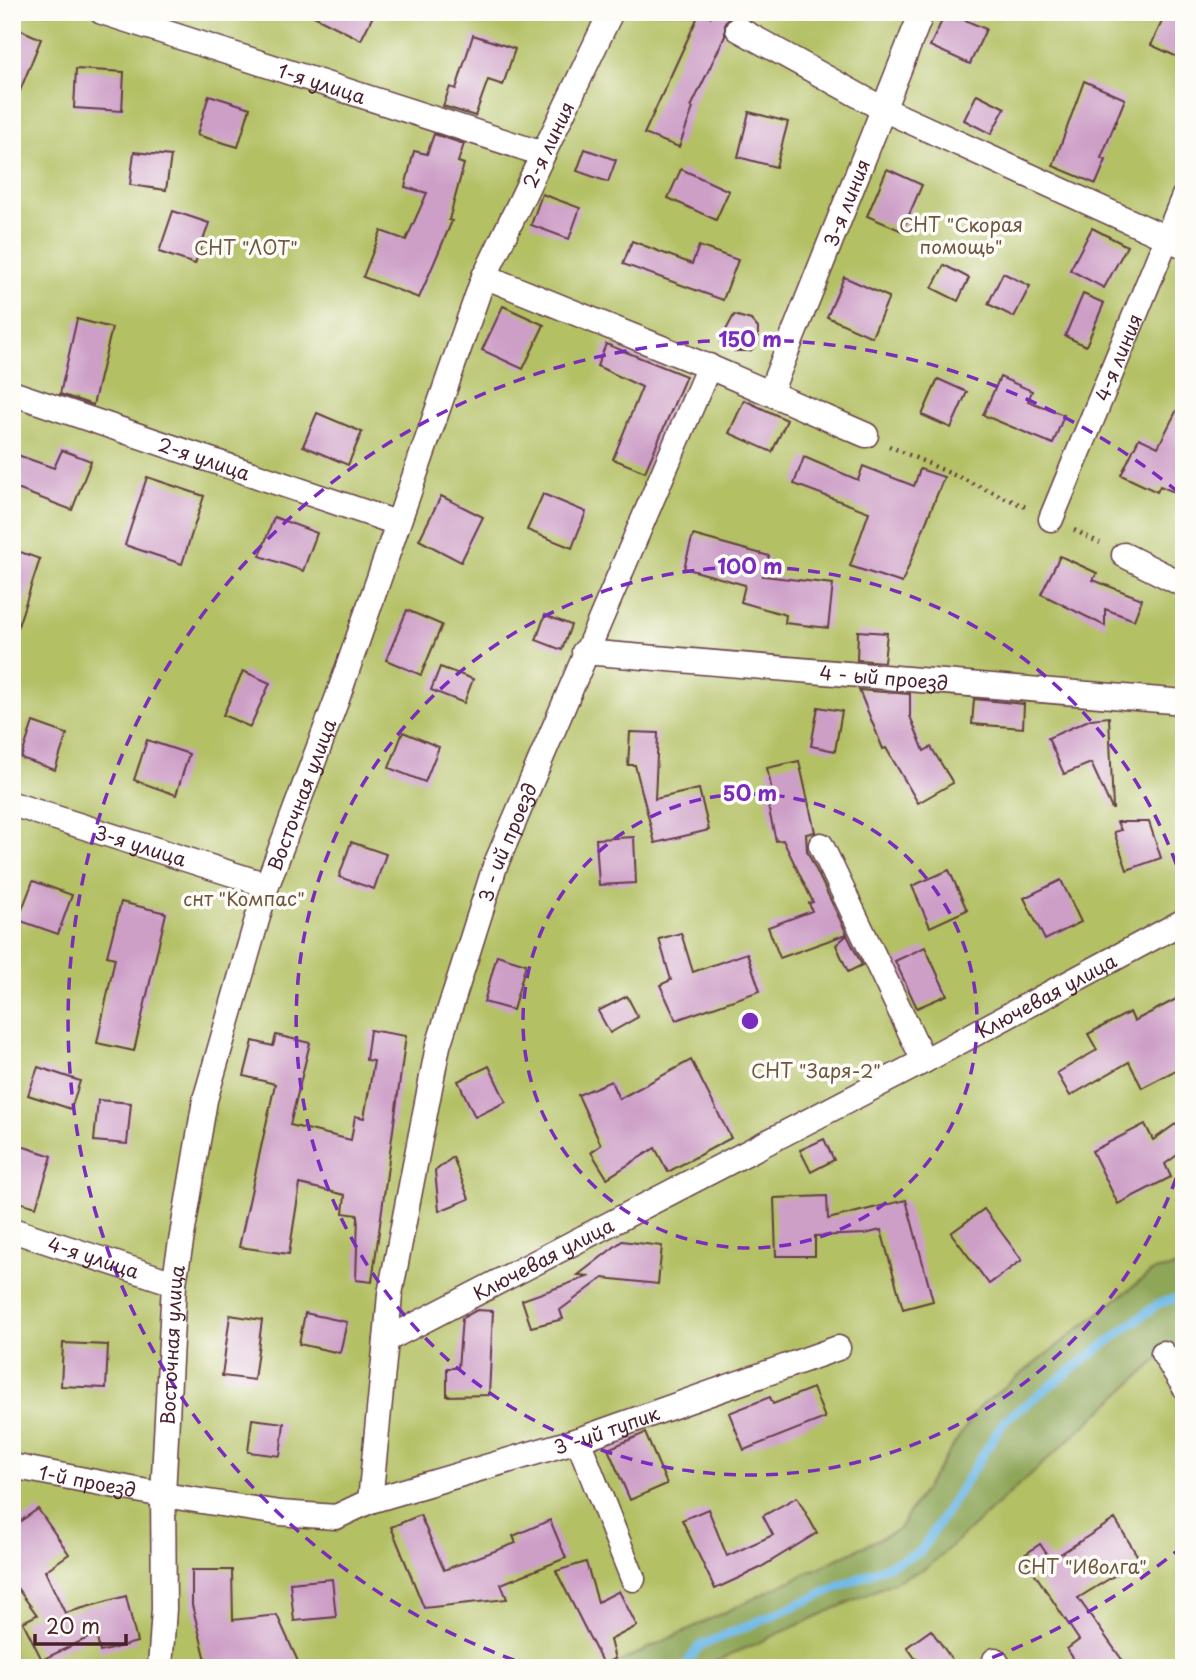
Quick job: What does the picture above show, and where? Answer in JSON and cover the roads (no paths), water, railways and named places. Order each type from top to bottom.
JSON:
[{"type":"street","name":"1-я улица","points":[[102,12],[543,154]]},
{"type":"street","name":"2-я линия","points":[[484,276],[611,12]]},
{"type":"street","name":"3-я линия","points":[[771,393],[922,12]]},
{"type":"street","points":[[738,29],[883,108],[1175,242]]},
{"type":"street","name":"4-я линия","points":[[1051,519],[1175,242],[1184,196]]},
{"type":"street","points":[[484,276],[709,366],[866,436]]},
{"type":"street","name":"Восточная улица","points":[[163,1495],[174,1283],[205,1100],[267,885],[484,276]]},
{"type":"street","name":"3 - ий проезд","points":[[386,1340],[390,1294],[438,1046],[495,866],[584,652],[709,366]]},
{"type":"street","name":"2-я улица","points":[[12,393],[397,523]]},
{"type":"street","points":[[1124,555],[1184,585]]},
{"type":"street","name":"4 - ый проезд","points":[[584,652],[1184,702]]},
{"type":"street","name":"3-я улица","points":[[12,804],[267,885]]},
{"type":"street","points":[[821,845],[924,1061]]},
{"type":"street","name":"Ключевая улица","points":[[386,1340],[924,1061],[1184,921]]},
{"type":"street","name":"4-я улица","points":[[12,1230],[174,1283]]},
{"type":"street","points":[[160,1668],[164,1609],[163,1495],[280,1513],[336,1517],[370,1502],[386,1340]]},
{"type":"street","name":"3 -ий тупик","points":[[370,1502],[578,1440],[838,1348]]},
{"type":"street","points":[[1163,1353],[1184,1386]]},
{"type":"street","points":[[578,1440],[633,1579]]},
{"type":"street","name":"1-й проезд","points":[[12,1466],[88,1483],[163,1495]]},
{"type":"waterway","points":[[684,1668],[698,1647],[920,1552],[1005,1420],[1158,1304],[1184,1296]]},
{"type":"park label","name":"СНТ \"Скорая помощь\"","points":[[961,235]]},
{"type":"park label","name":"СНТ \"ЛОТ\"","points":[[246,247]]},
{"type":"park label","name":"снт \"Компас\"","points":[[244,898]]},
{"type":"park label","name":"СНТ \"Заря-2\"","points":[[816,1070]]},
{"type":"park label","name":"СНТ \"Иволга\"","points":[[1082,1566]]}]
